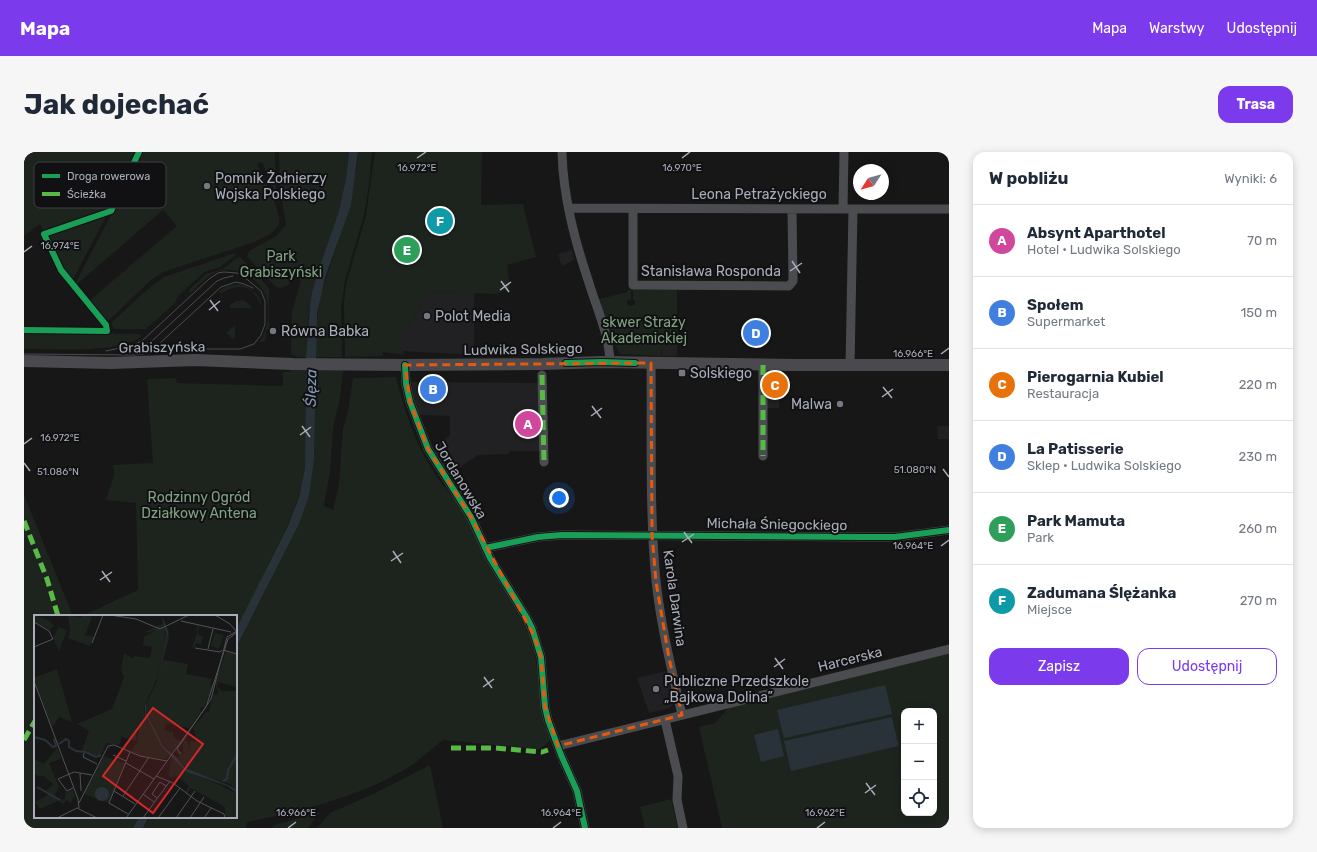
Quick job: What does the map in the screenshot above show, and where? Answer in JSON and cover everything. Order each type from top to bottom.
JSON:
[{"type":"main road","name":"Grabiszyńska","points":[[24,361],[111,363],[196,360],[337,364]]},
{"type":"main road","name":"Ludwika Solskiego","points":[[337,364],[405,365],[610,362],[949,366]]},
{"type":"street","points":[[562,152],[564,182],[570,219],[609,344],[610,362]]},
{"type":"street","points":[[843,209],[844,152]]},
{"type":"street","name":"Leona Petrażyckiego","points":[[568,208],[853,210],[949,208]]},
{"type":"street","name":"Stanisława Rosponda","points":[[632,209],[632,285],[693,284],[719,286],[789,286],[793,281],[792,209]]},
{"type":"street","points":[[850,366],[853,210]]},
{"type":"street","name":"Karola Darwina","points":[[651,363],[652,535],[656,582],[662,624],[682,715]]},
{"type":"street","name":"Jordanowska","points":[[405,365],[406,384],[410,402],[428,449],[471,517],[490,558],[527,618],[534,636],[540,657],[545,707],[548,720],[577,791],[585,828]]},
{"type":"street","points":[[763,365],[763,456]]},
{"type":"street","points":[[542,375],[544,462]]},
{"type":"street","name":"Michała Śniegockiego","points":[[485,548],[538,537],[562,535],[896,537],[949,530]]},
{"type":"street","name":"Harcerska","points":[[558,746],[949,649]]},
{"type":"street","points":[[665,720],[678,776],[677,800],[683,828]]},
{"type":"highlighted area","points":[[651,363],[652,535],[656,582],[669,658],[682,715],[558,746],[545,707],[541,657],[534,636],[471,517],[428,449],[410,402],[405,365]]},
{"type":"shaded area","points":[[572,250],[574,260],[562,266],[558,254]]},
{"type":"shaded area","points":[[430,292],[474,293],[474,355],[403,351],[397,345],[397,342]]},
{"type":"shaded area","points":[[662,347],[677,347],[677,356],[662,356]]},
{"type":"shaded area","points":[[766,374],[779,374],[779,408],[766,408]]},
{"type":"shaded area","points":[[411,382],[540,383],[540,451],[509,451],[509,454],[478,455],[450,474],[433,447],[450,435],[450,416],[420,415],[416,407]]},
{"type":"shaded area","points":[[937,426],[949,426],[949,439],[938,439]]},
{"type":"shaded area","name":"Publiczne Przedszkole „Bajkowa Dolina”","points":[[666,671],[673,704],[670,708],[649,713],[637,678]]},
{"type":"green space","points":[[24,152],[275,152],[275,191],[262,162],[257,164],[278,212],[279,224],[272,233],[254,242],[163,272],[151,280],[109,320],[103,320],[88,302],[177,226],[163,210],[75,286],[113,211],[108,213],[72,281],[62,269],[40,224],[24,236]]},
{"type":"green space","name":"Park Grabiszyński","points":[[279,152],[349,152],[346,178],[339,211],[312,292],[308,320],[306,357],[298,357],[291,354],[292,311],[301,280],[295,277],[285,287],[276,287],[247,257],[249,251],[276,236],[286,225],[280,188]]},
{"type":"green space","points":[[358,152],[372,152],[364,215],[345,280],[341,307],[342,357],[316,357],[316,327],[321,294],[339,239],[357,167]]},
{"type":"green space","points":[[375,152],[482,152],[481,205],[523,204],[536,257],[507,265],[510,288],[496,294],[430,292],[397,342],[397,345],[403,351],[404,355],[383,352],[383,356],[345,357],[344,304],[346,285],[366,216]]},
{"type":"green space","points":[[235,253],[236,255],[220,267],[204,272],[177,297],[176,302],[146,329],[114,329],[111,323],[148,289],[164,277]]},
{"type":"green space","points":[[240,257],[258,275],[269,289],[269,329],[266,330],[266,339],[263,342],[259,342],[267,325],[268,303],[261,287],[251,278],[245,274],[232,270],[220,271],[208,277],[191,293],[189,291],[206,274],[223,269]]},
{"type":"green space","points":[[239,284],[254,291],[262,305],[252,291],[243,287],[229,289],[221,294],[219,291],[227,286]]},
{"type":"green space","name":"skwer Straży Akademickiej","points":[[628,290],[631,290],[631,300],[627,300],[628,306],[635,305],[635,300],[633,300],[633,290],[677,290],[677,347],[662,347],[661,356],[620,354],[612,340],[599,299],[628,292]]},
{"type":"green space","points":[[243,300],[252,308],[230,308],[230,305],[236,301]]},
{"type":"green space","points":[[235,325],[235,337],[233,339],[226,333]]},
{"type":"green space","points":[[24,332],[138,334],[142,336],[132,342],[102,348],[68,350],[24,349]]},
{"type":"green space","name":"Rodzinny Ogród Działkowy Antena","points":[[291,369],[306,370],[305,468],[299,494],[286,530],[237,627],[237,615],[84,615],[138,590],[136,503],[106,500],[114,475],[113,465],[153,463],[147,379],[176,378],[177,383],[283,386],[283,372],[291,372]]},
{"type":"green space","points":[[316,370],[343,370],[340,398],[333,428],[330,472],[324,506],[333,510],[339,484],[343,429],[348,411],[353,378],[396,377],[402,401],[420,448],[439,480],[464,512],[526,625],[534,647],[544,722],[551,740],[540,749],[443,740],[409,767],[385,780],[347,796],[307,808],[247,822],[246,828],[144,828],[149,818],[237,818],[237,647],[299,524],[309,496],[314,460]]},
{"type":"green space","points":[[24,495],[73,615],[34,615],[34,818],[138,818],[133,828],[24,828]]},
{"type":"green space","points":[[949,654],[949,828],[722,828],[699,727],[715,723],[728,708]],"holes":[[[892,717],[899,746],[791,770],[785,741]]]},
{"type":"green space","points":[[430,765],[443,828],[317,828],[330,813],[371,795]]},
{"type":"green space","points":[[671,799],[678,828],[645,828],[640,807]]},
{"type":"green space","points":[[320,812],[308,828],[272,828],[275,825]]},
{"type":"water","name":"Ślęza","points":[[349,152],[358,152],[351,205],[325,278],[317,314],[314,460],[309,496],[299,524],[237,646],[237,627],[288,526],[299,497],[305,468],[306,357],[312,292],[339,211],[346,178]]},
{"type":"water","points":[[885,685],[892,714],[784,738],[777,710]]},
{"type":"water","points":[[892,717],[899,746],[791,771],[784,741]]},
{"type":"water","points":[[778,729],[784,756],[761,762],[754,735]]},
{"type":"water","points":[[138,818],[148,818],[143,828],[133,828]]},
{"type":"tram line","points":[[24,354],[135,355],[178,349],[240,349],[254,344],[261,335],[265,324],[265,301],[261,291],[243,276],[237,273],[218,273],[209,279],[143,340],[134,345],[106,351]]},
{"type":"tram line","points":[[145,345],[153,340],[217,281],[233,276]]},
{"type":"tram line","points":[[144,350],[159,344],[221,287],[236,282],[253,288]]},
{"type":"marked path","points":[[763,365],[763,456]]},
{"type":"marked path","points":[[542,375],[544,462]]},
{"type":"marked path","points":[[24,521],[47,579],[58,615]]},
{"type":"marked path","points":[[24,740],[34,723]]},
{"type":"marked path","points":[[451,748],[495,748],[542,752],[548,750]]},
{"type":"cycle path","points":[[134,162],[139,152]]},
{"type":"cycle path","points":[[24,330],[107,331],[106,325],[61,270],[44,234],[111,211],[112,208]]},
{"type":"cycle path","points":[[566,363],[635,363]]},
{"type":"cycle path","points":[[405,365],[406,384],[410,402],[428,449],[471,517],[490,558],[532,628],[541,657],[545,707],[548,720],[577,791],[585,828]]},
{"type":"cycle path","points":[[485,548],[538,537],[562,535],[895,537],[949,530]]},
{"type":"place","name":"Pomnik Żołnierzy Wojska Polskiego","points":[[207,186]]},
{"type":"place","name":"Zadumana Ślężanka","points":[[440,221]]},
{"type":"place","name":"Park Mamuta","points":[[407,250]]},
{"type":"place","name":"Polot Media","points":[[427,316]]},
{"type":"place","name":"Równa Babka","points":[[273,331]]},
{"type":"place","name":"La Patisserie","points":[[756,333]]},
{"type":"place","name":"Solskiego","points":[[682,373]]},
{"type":"place","name":"Pierogarnia Kubiel","points":[[775,385]]},
{"type":"place","name":"Społem","points":[[433,389]]},
{"type":"place","name":"Malwa","points":[[840,404]]},
{"type":"place","name":"Absynt Aparthotel","points":[[528,424]]},
{"type":"place","name":"Publiczne Przedszkole „Bajkowa Dolina”","points":[[656,689]]}]
